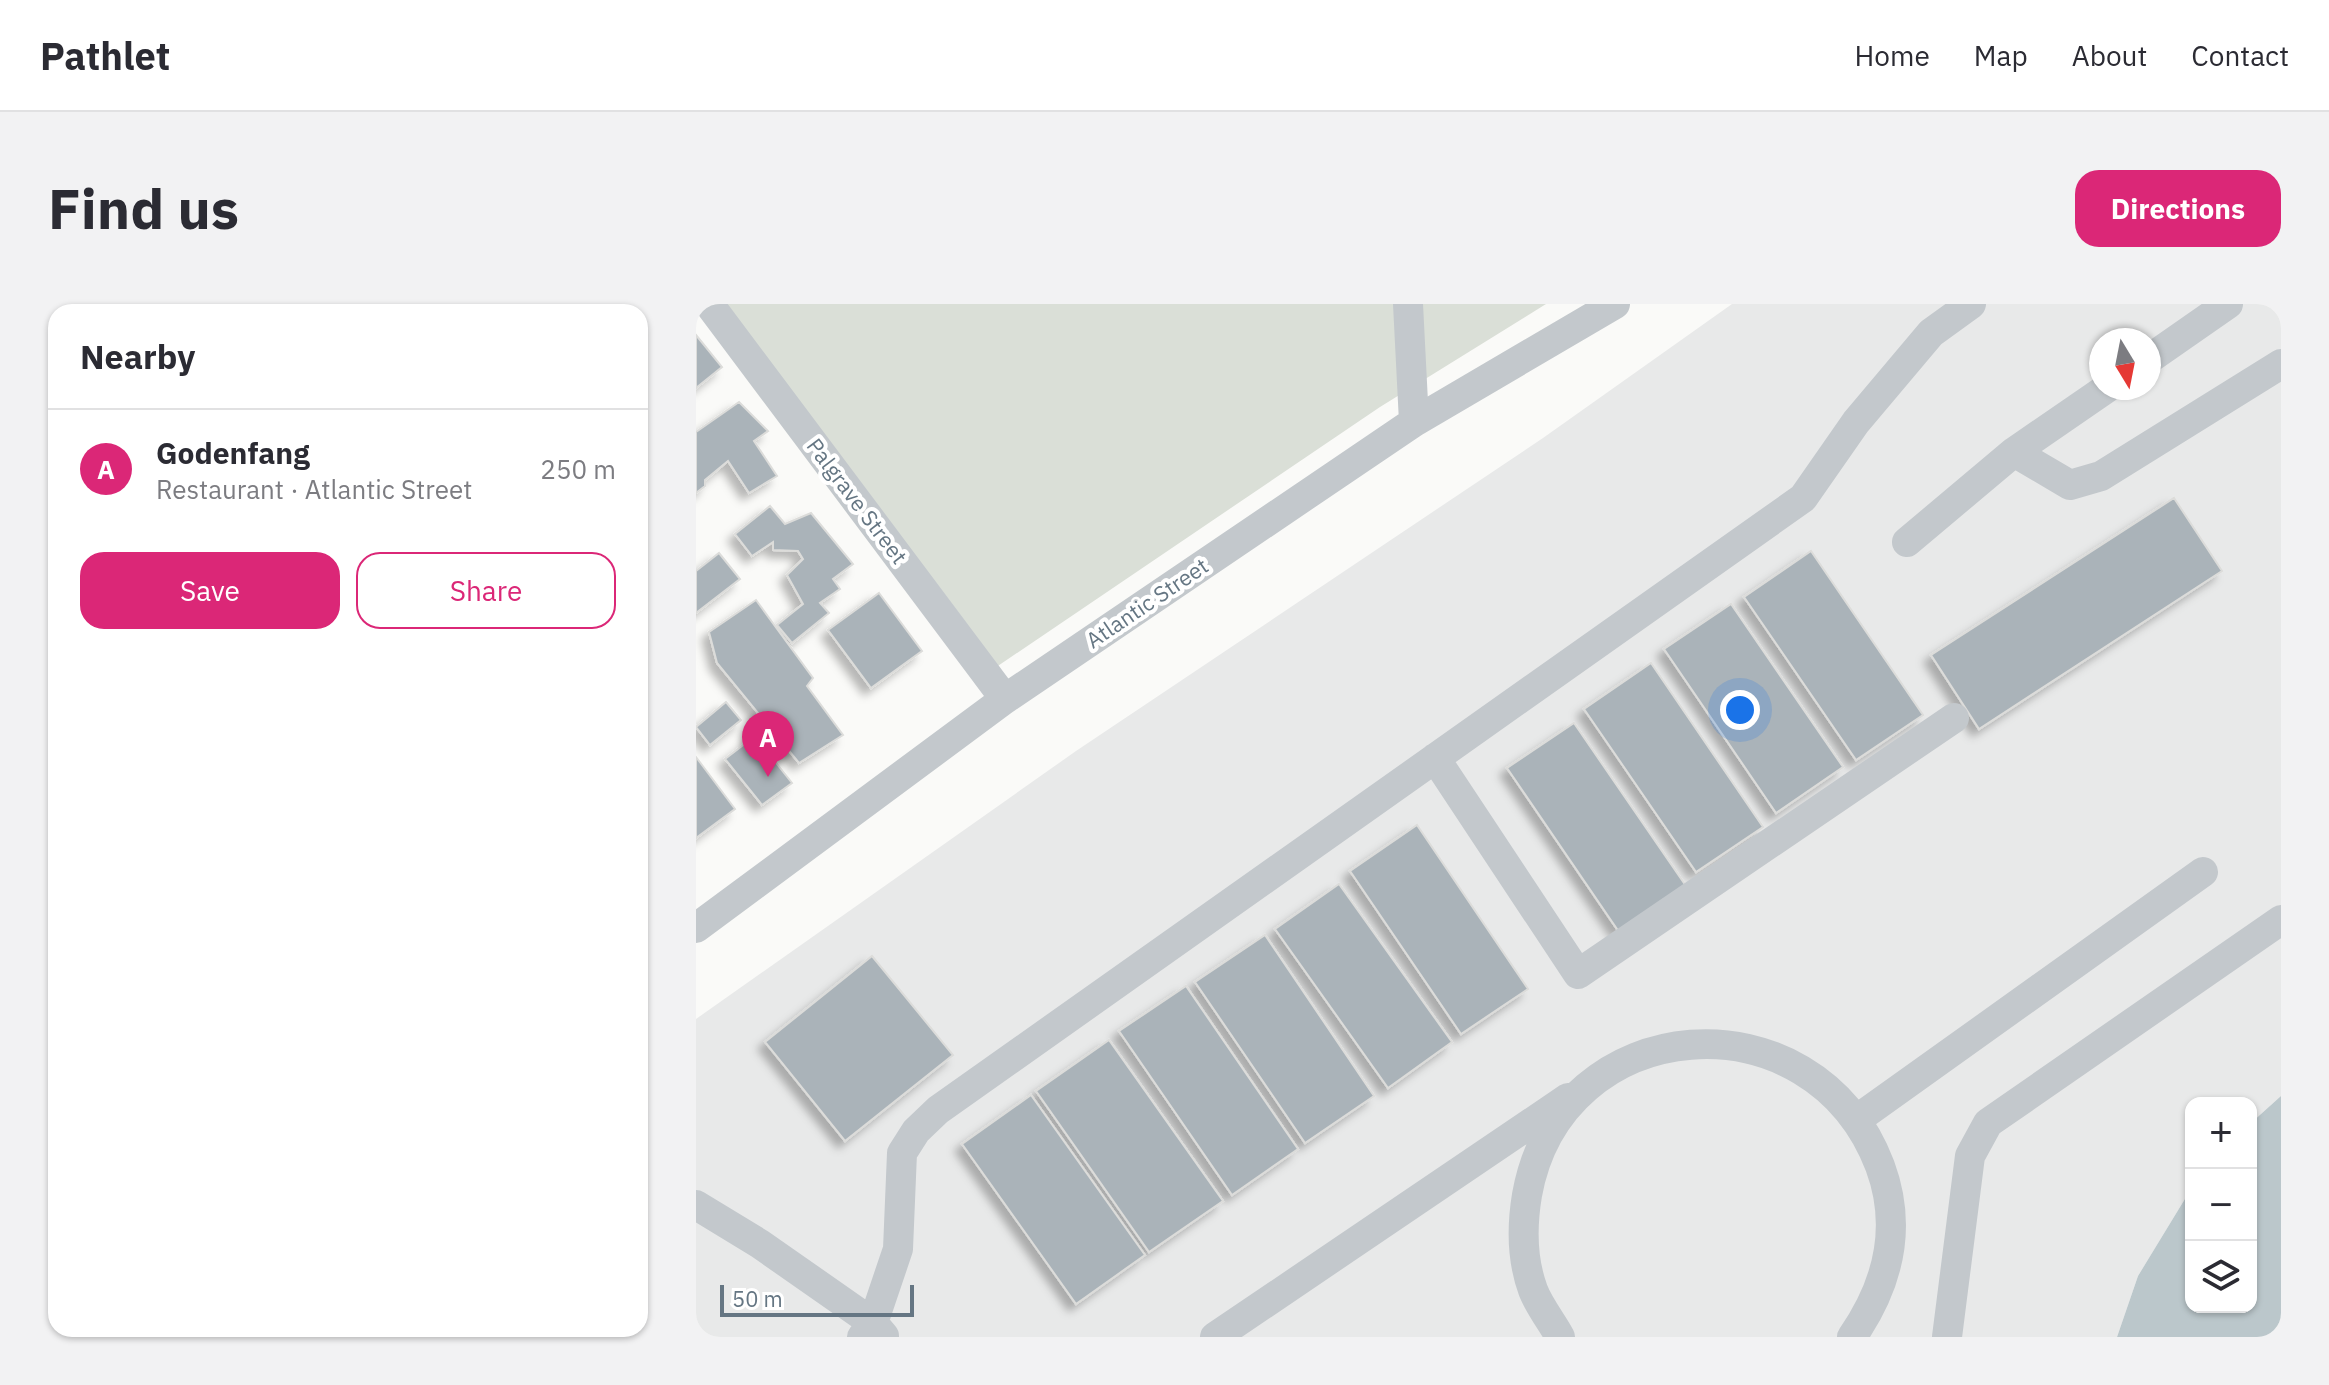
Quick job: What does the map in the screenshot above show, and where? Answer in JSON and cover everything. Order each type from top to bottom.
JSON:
[{"type":"street","name":"Palgrave Street","points":[[709,304],[1005,699]]},
{"type":"street","points":[[1408,304],[1414,422]]},
{"type":"street","name":"Atlantic Street","points":[[696,928],[1005,699],[1414,422],[1615,304]]},
{"type":"street","points":[[696,1205],[760,1244],[873,1332],[898,1249],[902,1153],[916,1131],[950,1100],[1803,498],[1856,422],[1931,333],[1971,304]]},
{"type":"street","points":[[2161,351],[2228,304]]},
{"type":"street","points":[[2014,452],[2070,485],[2101,476],[2281,364]]},
{"type":"street","points":[[1907,542],[2014,452],[2090,400]]},
{"type":"street","points":[[1435,758],[1578,974],[1954,718]]},
{"type":"street","points":[[1856,1120],[2203,872]]},
{"type":"street","points":[[1947,1337],[1970,1156],[1988,1123],[2281,920]]},
{"type":"street","points":[[1215,1337],[1612,1069],[1666,1047],[1725,1043],[1782,1057],[1831,1089],[1868,1135],[1888,1189],[1891,1247],[1862,1337]]},
{"type":"street","points":[[1560,1337],[1533,1289],[1522,1227],[1533,1165],[1564,1110],[1612,1069]]},
{"type":"street","points":[[1852,1337],[1875,1303]]},
{"type":"shaded area","points":[[709,304],[1546,304],[1380,407],[986,674]]},
{"type":"shaded area","points":[[1732,304],[2281,304],[2281,1096],[2257,1118],[2257,1097],[2185,1097],[2185,1199],[2138,1276],[2117,1337],[696,1337],[696,1019],[1076,751],[1543,438]]},
{"type":"shaded area","points":[[2281,1096],[2281,1337],[2117,1337],[2138,1276],[2185,1199],[2185,1313],[2257,1313],[2257,1118]]},
{"type":"building","points":[[696,335],[722,367],[696,388]]},
{"type":"building","points":[[739,402],[768,431],[754,441],[777,476],[749,493],[728,461],[705,480],[705,486],[696,493],[696,432]]},
{"type":"building","points":[[2174,498],[2222,571],[1979,729],[1931,655]]},
{"type":"building","points":[[770,506],[785,524],[811,513],[853,564],[833,579],[840,589],[820,603],[829,613],[792,643],[777,625],[803,604],[787,575],[803,559],[798,551],[773,550],[773,542],[752,556],[735,534]]},
{"type":"building","points":[[1811,551],[1923,715],[1856,760],[1744,597]]},
{"type":"building","points":[[719,553],[740,579],[696,613],[696,571]]},
{"type":"building","points":[[879,593],[922,651],[871,688],[828,630]]},
{"type":"building","points":[[756,600],[813,678],[807,686],[843,735],[799,763],[717,663],[709,632]]},
{"type":"building","points":[[1731,604],[1843,767],[1776,813],[1664,649]]},
{"type":"building","points":[[1651,663],[1763,827],[1696,872],[1584,709]]},
{"type":"building","points":[[726,702],[741,720],[710,745],[696,727]]},
{"type":"building","points":[[1574,723],[1686,886],[1619,932],[1507,768]]},
{"type":"building","points":[[755,736],[792,783],[762,805],[725,759]]},
{"type":"building","points":[[696,757],[735,809],[696,838]]},
{"type":"building","points":[[1417,825],[1528,989],[1461,1034],[1350,871]]},
{"type":"building","points":[[1339,884],[1452,1042],[1388,1088],[1275,929]]},
{"type":"building","points":[[1265,935],[1374,1096],[1305,1143],[1195,982]]},
{"type":"building","points":[[872,956],[953,1055],[845,1141],[765,1042]]},
{"type":"building","points":[[1186,986],[1298,1149],[1232,1195],[1119,1031]]},
{"type":"building","points":[[1109,1040],[1223,1201],[1149,1252],[1036,1091]]},
{"type":"building","points":[[1031,1095],[1145,1255],[1076,1304],[962,1144]]},
{"type":"place","name":"Godenfang","points":[[768,777]]}]
